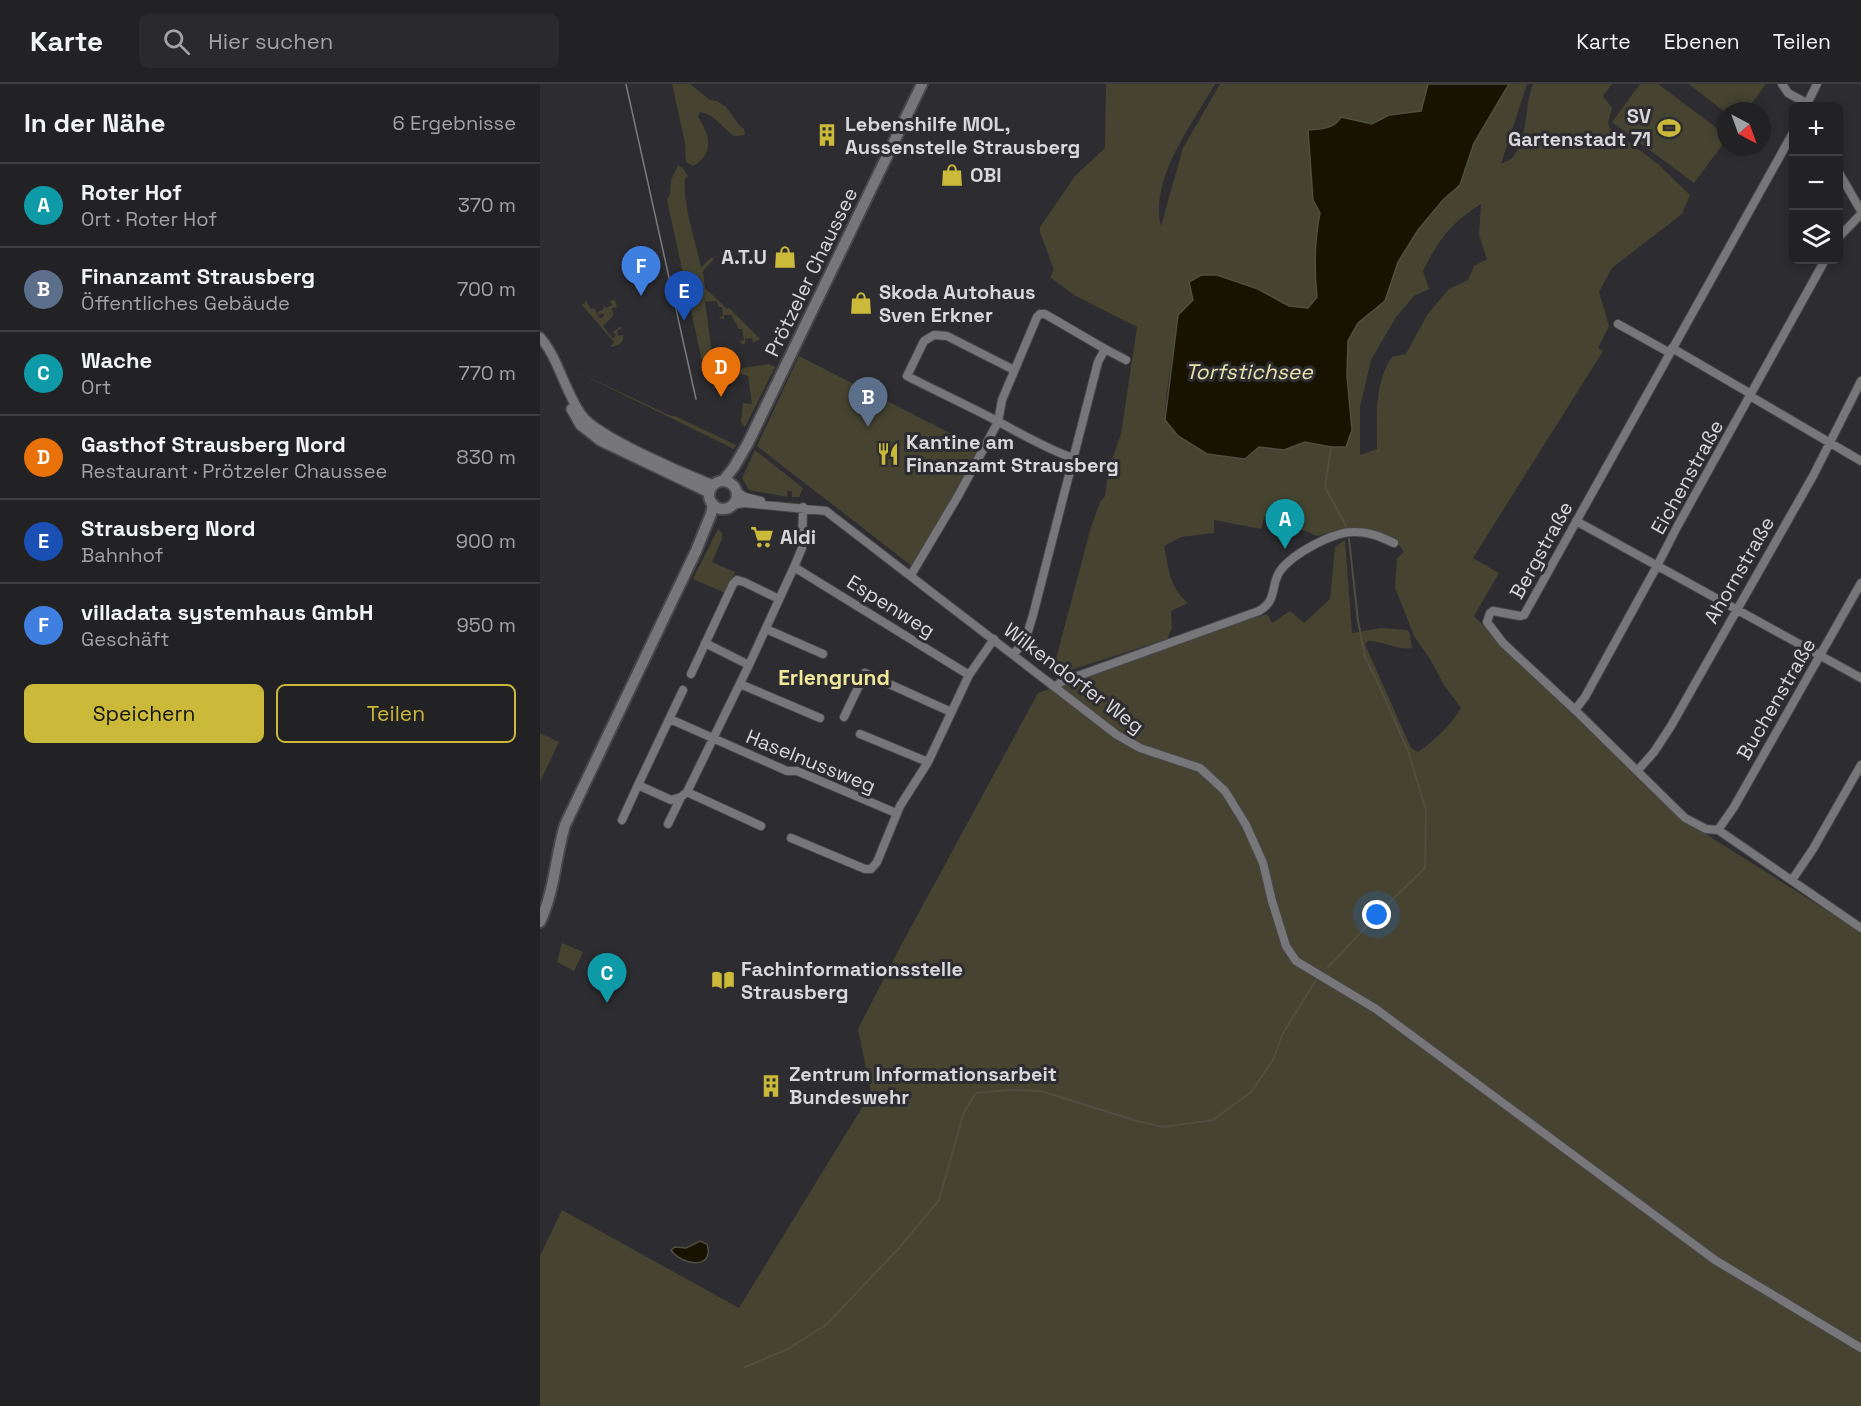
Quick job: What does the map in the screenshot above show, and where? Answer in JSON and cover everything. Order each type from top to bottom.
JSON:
[{"type":"main road","name":"Prötzeler Chaussee","points":[[696,551],[736,498],[738,470],[748,443],[922,84]]},
{"type":"main road","name":"Prötzeler Chaussee","points":[[540,922],[552,891],[561,839],[568,817],[696,551],[711,514],[715,491],[748,443]]},
{"type":"main road","points":[[728,507],[717,508],[715,491],[729,482],[735,489]]},
{"type":"main road","name":"Prötzeler Chaussee","points":[[540,907],[555,867]]},
{"type":"street","points":[[1782,84],[1788,93],[1802,102]]},
{"type":"street","points":[[1808,102],[1817,84]]},
{"type":"street","name":"Bergstraße","points":[[1789,140],[1524,615],[1493,611],[1490,613],[1488,622],[1503,643],[1638,770],[1685,818],[1706,829],[1718,830],[1861,928]]},
{"type":"street","points":[[1843,179],[1861,213],[1843,233]]},
{"type":"street","name":"Eichenstraße","points":[[1575,710],[1585,698],[1823,264]]},
{"type":"street","points":[[911,575],[958,496],[998,422],[1002,400],[1040,314],[1045,314],[1126,360]]},
{"type":"street","points":[[1618,324],[1751,395],[1861,461]]},
{"type":"street","points":[[1014,370],[947,336],[934,335],[924,341],[907,376],[1036,443],[1046,445],[1073,458]]},
{"type":"street","points":[[540,337],[572,401],[582,416],[593,426],[715,491]]},
{"type":"street","points":[[1014,654],[1026,638],[1098,362],[1105,349]]},
{"type":"street","name":"Ahornstraße","points":[[1638,770],[1654,752],[1671,726],[1812,476],[1861,381]]},
{"type":"street","name":"Wilkendorfer Weg","points":[[735,489],[749,498],[786,506]]},
{"type":"street","name":"Wilkendorfer Weg","points":[[728,507],[744,503],[826,510],[1117,735],[1140,747],[1200,768],[1225,791],[1246,825],[1263,863],[1286,946],[1296,961],[1376,1009],[1715,1260],[1861,1348]]},
{"type":"street","points":[[668,824],[714,739],[794,567],[802,548],[803,507]]},
{"type":"street","points":[[1576,521],[1861,678]]},
{"type":"street","points":[[1056,687],[1059,682],[1258,611],[1267,606],[1279,572],[1294,558],[1316,544],[1351,532],[1375,535],[1394,543]]},
{"type":"street","name":"Espenweg","points":[[794,567],[969,675]]},
{"type":"street","points":[[691,674],[733,584],[737,580],[779,599]]},
{"type":"street","name":"Buchenstraße","points":[[1718,830],[1734,807],[1861,583]]},
{"type":"street","points":[[766,629],[823,654]]},
{"type":"street","points":[[791,838],[865,869],[871,869],[878,862],[896,813],[928,762],[969,675],[994,639]]},
{"type":"street","points":[[705,643],[749,665]]},
{"type":"street","points":[[844,717],[865,673],[951,712]]},
{"type":"street","points":[[740,684],[820,718]]},
{"type":"street","points":[[622,820],[683,690]]},
{"type":"street","name":"Haselnussweg","points":[[669,719],[787,771],[797,771],[896,813]]},
{"type":"street","points":[[860,734],[928,762]]},
{"type":"street","points":[[1792,880],[1813,849],[1861,765]]},
{"type":"street","points":[[638,785],[671,800],[684,794],[761,825]]},
{"type":"shaded area","points":[[672,84],[690,84],[710,100],[717,101],[726,107],[744,129],[745,135],[734,136],[714,118],[700,112],[698,117],[707,137],[707,150],[700,161],[693,166],[686,162],[685,143]]},
{"type":"shaded area","points":[[1106,84],[1215,84],[1175,152],[1167,171],[1161,189],[1159,208],[1161,226],[1183,148],[1220,84],[1428,84],[1422,111],[1389,115],[1372,125],[1341,117],[1330,126],[1308,130],[1313,199],[1320,213],[1315,255],[1317,297],[1308,308],[1289,306],[1267,294],[1193,300],[1178,315],[1165,420],[1262,439],[1305,442],[1331,447],[1346,447],[1352,430],[1349,408],[1338,399],[1325,376],[1497,84],[1527,84],[1501,164],[1512,158],[1522,140],[1533,84],[1612,84],[1603,96],[1612,108],[1608,123],[1610,128],[1658,164],[1690,195],[1682,214],[1612,268],[1599,292],[1609,326],[1598,348],[1603,351],[1473,558],[1499,573],[1474,616],[1500,645],[1682,819],[1861,932],[1861,1406],[540,1406],[540,1256],[562,1210],[739,1308],[871,1093],[858,1029],[1038,693],[1168,646],[1267,614],[1272,623],[1290,611],[1304,623],[1330,599],[1335,547],[1345,540],[1352,633],[1381,628],[1407,630],[1410,634],[1412,648],[1408,649],[1374,641],[1368,641],[1365,644],[1411,748],[1418,752],[1430,743],[1461,708],[1414,636],[1395,587],[1397,558],[1404,552],[1396,540],[1359,529],[1342,528],[1317,536],[1265,515],[1261,529],[1214,520],[1214,533],[1181,537],[1164,546],[1173,584],[1188,603],[1171,611],[1172,628],[1167,639],[1055,675],[1053,670],[1091,527],[1100,502],[1105,496],[1109,468],[1121,434],[1137,327],[1074,295],[1050,277],[1054,270],[1040,227],[1075,176],[1105,148]],"holes":[[[1481,204],[1479,235],[1487,259],[1474,266],[1468,280],[1449,289],[1427,315],[1406,354],[1392,357],[1386,367],[1379,389],[1377,449],[1360,455],[1360,407],[1371,360],[1396,317],[1414,296],[1429,289],[1423,271],[1440,241],[1454,225]]]},
{"type":"shaded area","name":"SV Gartenstadt 71","points":[[1640,84],[1658,84],[1717,128],[1717,152],[1694,183],[1612,122]]},
{"type":"shaded area","points":[[1689,84],[1766,84],[1753,102],[1717,102],[1717,106]]},
{"type":"shaded area","points":[[678,165],[688,176],[685,179],[686,199],[701,267],[712,257],[714,259],[703,271],[705,288],[760,339],[753,343],[752,338],[745,339],[745,344],[741,344],[740,341],[744,340],[742,329],[739,329],[731,315],[724,315],[724,319],[721,319],[719,317],[723,316],[722,307],[718,307],[717,301],[705,302],[714,368],[704,370],[667,200],[671,180]]},
{"type":"shaded area","points":[[615,300],[617,307],[612,308],[613,316],[603,326],[613,339],[616,335],[613,332],[622,328],[617,331],[618,336],[623,335],[623,340],[619,345],[610,347],[614,342],[582,305],[586,301],[591,309],[594,308],[600,319],[604,316],[603,313],[599,315],[598,312],[604,309],[603,305],[606,308],[612,305],[610,301]]},
{"type":"shaded area","points":[[799,356],[981,449],[913,567],[757,446]]},
{"type":"shaded area","points":[[769,364],[775,367],[745,427],[741,422],[743,403],[752,404],[748,376],[740,374],[740,371],[743,368]]},
{"type":"shaded area","points":[[567,367],[671,416],[736,445],[734,449]]},
{"type":"shaded area","points":[[755,450],[803,488],[799,497],[792,497],[792,491],[787,491],[788,497],[749,490],[742,478]]},
{"type":"shaded area","points":[[718,529],[722,533],[722,539],[712,562],[735,572],[725,593],[693,579]]},
{"type":"shaded area","points":[[540,733],[559,742],[540,782]]},
{"type":"shaded area","points":[[562,943],[583,952],[574,971],[557,962]]},
{"type":"water","name":"Torfstichsee","points":[[1428,84],[1509,84],[1474,143],[1460,185],[1443,200],[1418,230],[1398,262],[1385,301],[1358,323],[1348,341],[1347,376],[1352,430],[1346,447],[1331,447],[1305,442],[1284,450],[1259,447],[1245,459],[1207,454],[1178,436],[1165,420],[1178,315],[1193,300],[1189,282],[1201,275],[1217,275],[1258,289],[1289,306],[1308,308],[1317,297],[1315,255],[1320,213],[1313,200],[1308,130],[1331,126],[1341,117],[1372,124],[1389,115],[1421,111]]},
{"type":"water","points":[[700,1241],[707,1244],[708,1252],[702,1262],[689,1262],[671,1250],[675,1247],[686,1248]]},
{"type":"waterway","points":[[1331,447],[1325,487],[1346,526]]},
{"type":"waterway","points":[[1328,967],[1425,868],[1426,810],[1408,751],[1365,657],[1358,621],[1349,539]]},
{"type":"waterway","points":[[745,1367],[788,1349],[827,1324],[899,1248],[939,1200],[964,1112],[976,1093],[1008,1090],[1041,1091],[1163,1127],[1213,1120],[1251,1092],[1273,1060],[1282,1035],[1316,980]]},
{"type":"tram line","points":[[626,84],[696,399]]},
{"type":"place","name":"SV Gartenstadt 71","points":[[1669,128]]},
{"type":"place","name":"Lebenshilfe MOL, Aussenstelle Strausberg","points":[[827,135]]},
{"type":"place","name":"OBI","points":[[952,175]]},
{"type":"place","name":"A.T.U","points":[[785,257]]},
{"type":"place","name":"villadata systemhaus GmbH","points":[[641,296]]},
{"type":"place","name":"Skoda Autohaus Sven Erkner","points":[[861,303]]},
{"type":"place","name":"Strausberg Nord","points":[[684,321]]},
{"type":"place","name":"Gasthof Strausberg Nord","points":[[721,397]]},
{"type":"place","name":"Finanzamt Strausberg","points":[[868,427]]},
{"type":"place","name":"Kantine am Finanzamt Strausberg","points":[[888,454]]},
{"type":"place","name":"Aldi","points":[[762,537]]},
{"type":"place","name":"Roter Hof","points":[[1285,549]]},
{"type":"place","name":"Fachinformationsstelle Strausberg","points":[[723,980]]},
{"type":"place","name":"Wache","points":[[607,1003]]},
{"type":"place","name":"Zentrum Informationsarbeit Bundeswehr","points":[[771,1086]]},
{"type":"district","name":"Erlengrund","points":[[834,677]]}]
